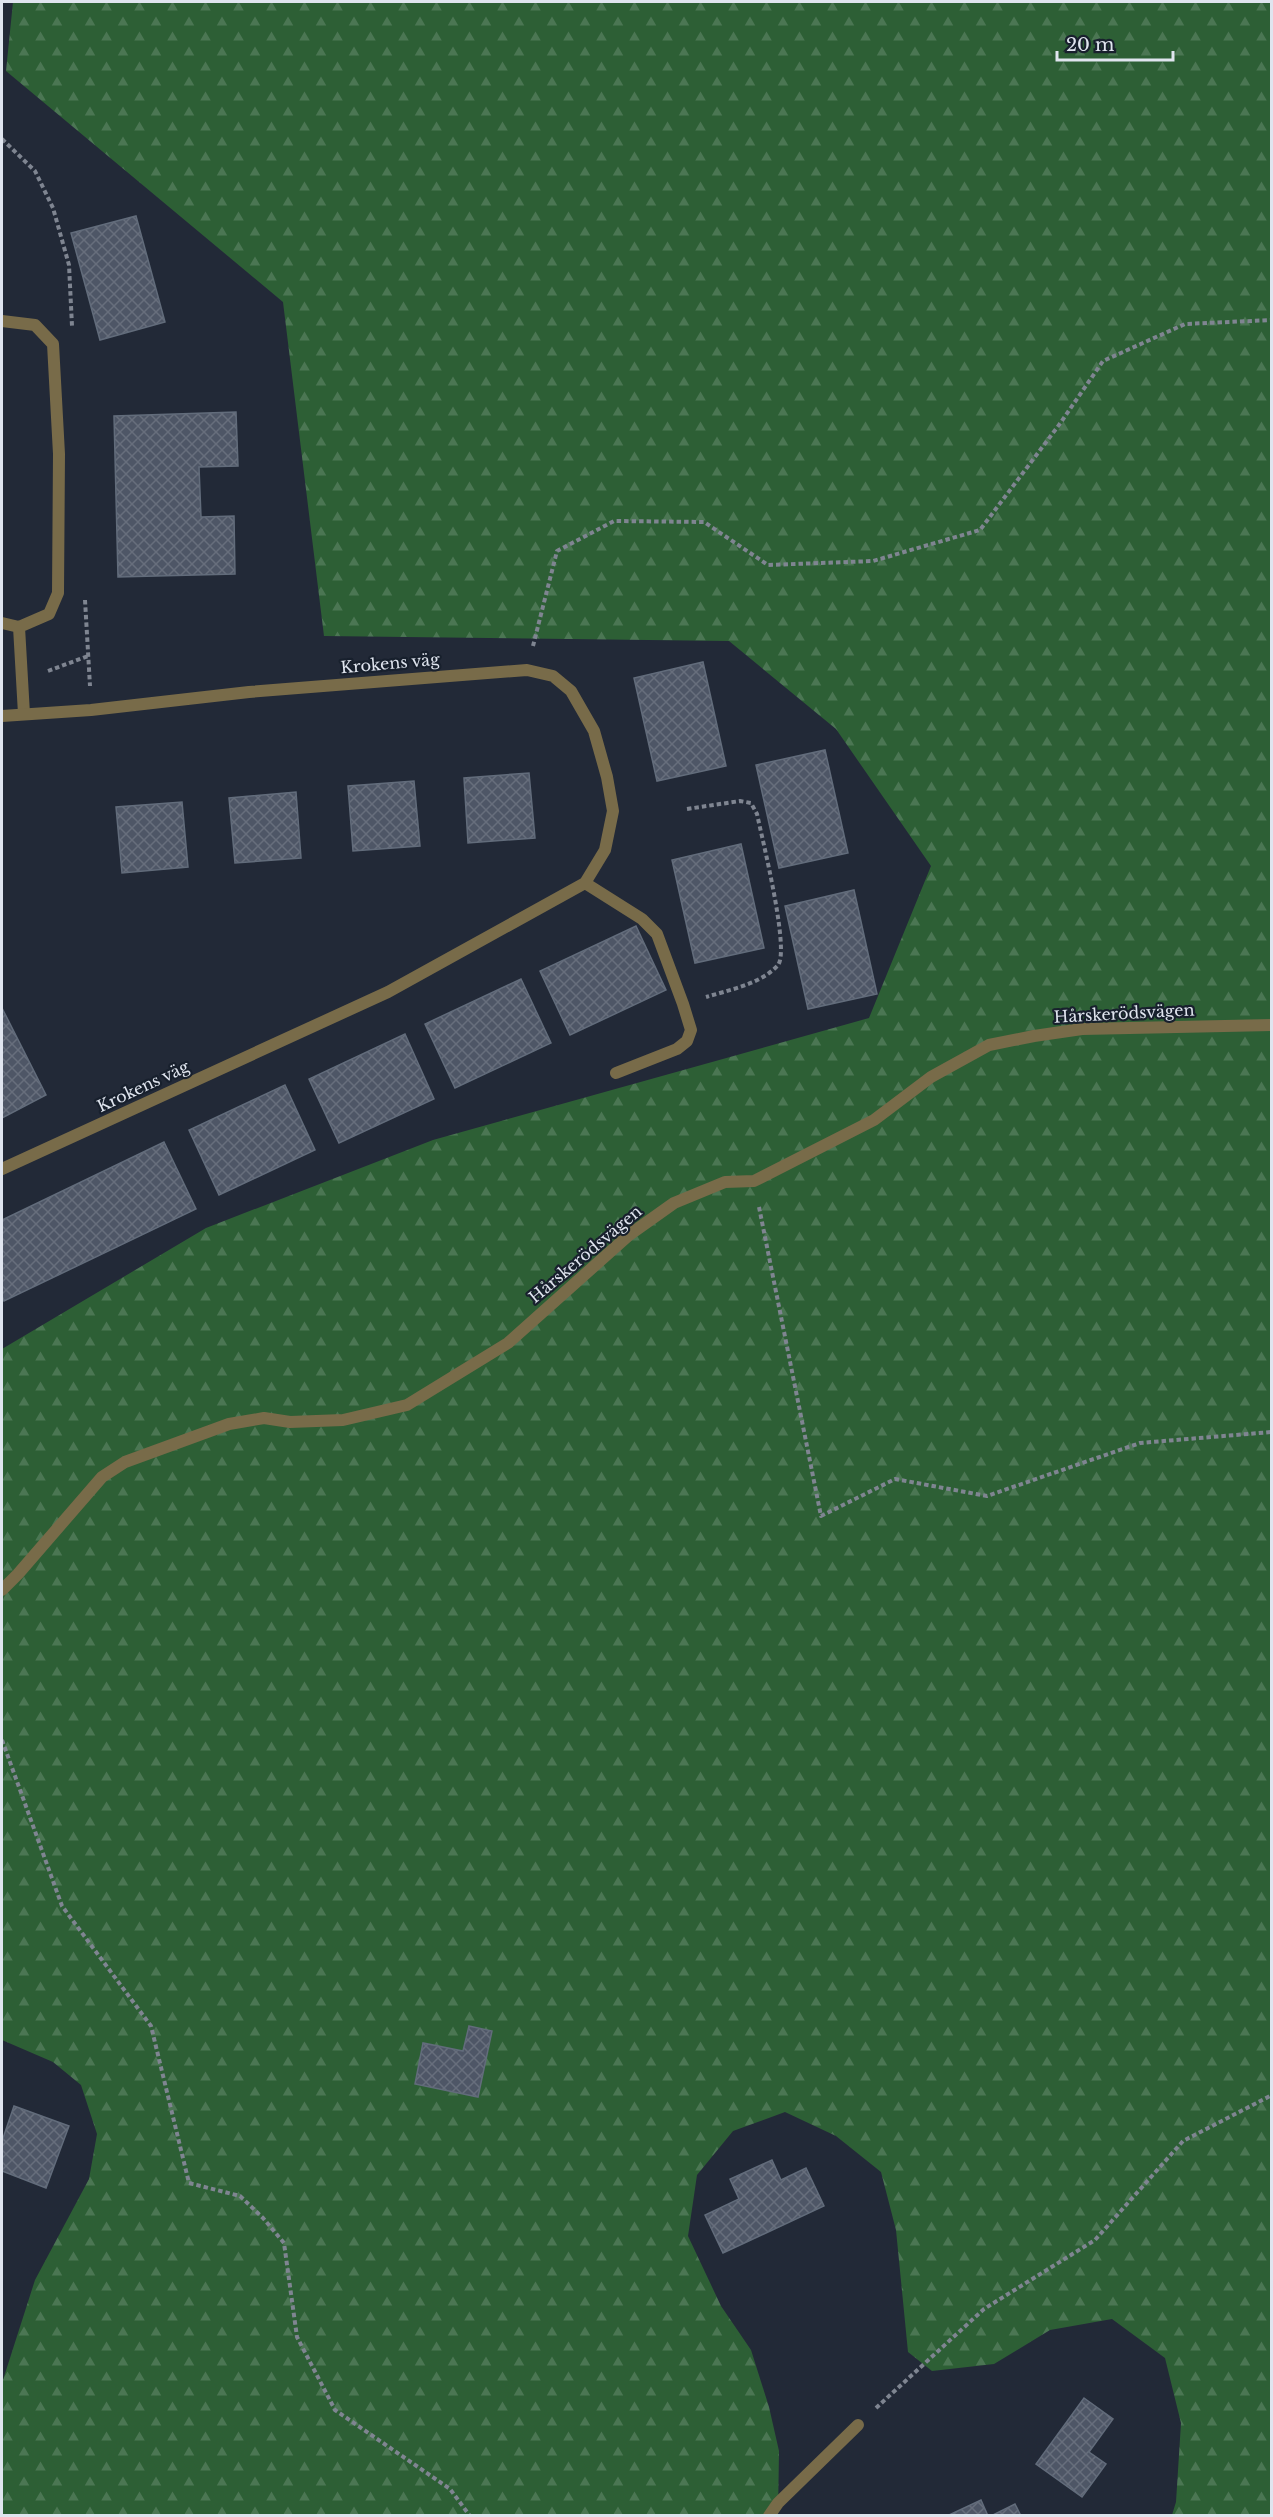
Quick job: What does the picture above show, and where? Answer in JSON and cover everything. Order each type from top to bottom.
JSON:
[{"type":"street","points":[[2,321],[35,325],[53,344],[59,443],[58,593],[48,615],[19,627],[2,623]]},
{"type":"street","points":[[19,627],[24,714]]},
{"type":"street","name":"Krokens väg","points":[[2,716],[91,710],[249,692],[527,670],[553,676],[571,691],[594,731],[607,777],[613,811],[605,850],[585,883],[388,992],[2,1169]]},
{"type":"street","points":[[585,883],[642,919],[657,934],[691,1030],[687,1041],[677,1049],[616,1073]]},
{"type":"street","name":"Hårskerödsvägen","points":[[2,1590],[102,1477],[125,1462],[229,1424],[264,1418],[290,1422],[343,1420],[407,1406],[508,1343],[628,1235],[674,1203],[725,1182],[754,1181],[874,1120],[931,1077],[989,1045],[1082,1029],[1272,1025]]},
{"type":"street","points":[[768,2516],[858,2425]]},
{"type":"path","points":[[527,670],[558,551],[614,521],[704,522],[768,565],[873,561],[980,530],[1059,425],[1103,361],[1185,324],[1272,321]]},
{"type":"path","points":[[683,1004],[736,988],[767,975],[779,964],[782,954],[776,905],[757,814],[751,803],[740,801],[687,810]]},
{"type":"path","points":[[754,1181],[821,1516],[895,1479],[987,1496],[1140,1443],[1272,1432]]},
{"type":"path","points":[[2,1740],[62,1906],[151,2026],[189,2183],[240,2196],[284,2243],[297,2337],[335,2410],[450,2490],[470,2516]]},
{"type":"path","points":[[858,2425],[984,2309],[1095,2240],[1183,2141],[1272,2095]]},
{"type":"green space","points":[[13,2],[1271,2],[1271,2515],[1172,2515],[1176,2502],[1181,2423],[1165,2358],[1112,2319],[1050,2330],[994,2364],[932,2371],[908,2352],[896,2230],[881,2172],[836,2136],[785,2112],[733,2131],[697,2175],[688,2236],[721,2306],[751,2350],[769,2407],[779,2451],[778,2515],[2,2515],[2,2383],[35,2280],[89,2179],[97,2134],[81,2085],[53,2062],[2,2040],[2,1349],[206,1228],[433,1140],[869,1018],[931,866],[836,729],[729,641],[324,636],[283,302],[6,71]]},
{"type":"building","points":[[136,216],[165,322],[100,340],[71,233]]},
{"type":"building","points":[[236,412],[238,466],[199,467],[201,517],[234,516],[235,574],[118,577],[114,416]]},
{"type":"building","points":[[703,662],[726,766],[657,781],[634,678]]},
{"type":"building","points":[[825,750],[848,853],[779,868],[756,765]]},
{"type":"building","points":[[529,773],[535,838],[468,843],[464,778]]},
{"type":"building","points":[[414,781],[420,846],[353,851],[348,786]]},
{"type":"building","points":[[296,792],[301,858],[235,863],[229,798]]},
{"type":"building","points":[[182,802],[188,867],[122,873],[116,807]]},
{"type":"building","points":[[741,844],[764,948],[695,963],[672,860]]},
{"type":"building","points":[[854,890],[877,994],[808,1009],[785,906]]},
{"type":"building","points":[[636,926],[666,990],[570,1035],[540,971]]},
{"type":"building","points":[[521,979],[551,1043],[455,1088],[425,1024]]},
{"type":"building","points":[[2,1008],[46,1095],[2,1118]]},
{"type":"building","points":[[405,1034],[434,1099],[339,1143],[309,1079]]},
{"type":"building","points":[[285,1085],[315,1150],[219,1195],[189,1130]]},
{"type":"building","points":[[164,1142],[196,1209],[4,1301],[2,1296],[2,1220]]},
{"type":"building","points":[[469,2026],[492,2031],[478,2097],[415,2084],[423,2043],[463,2051]]},
{"type":"building","points":[[14,2106],[69,2126],[46,2188],[2,2171],[2,2141]]},
{"type":"building","points":[[772,2160],[781,2180],[806,2168],[824,2206],[723,2253],[705,2215],[739,2199],[730,2179]]},
{"type":"building","points":[[1084,2398],[1113,2419],[1089,2452],[1106,2464],[1082,2497],[1036,2464]]},
{"type":"building","points":[[981,2500],[988,2516],[947,2516]]},
{"type":"building","points":[[1015,2504],[1021,2516],[991,2516]]}]
